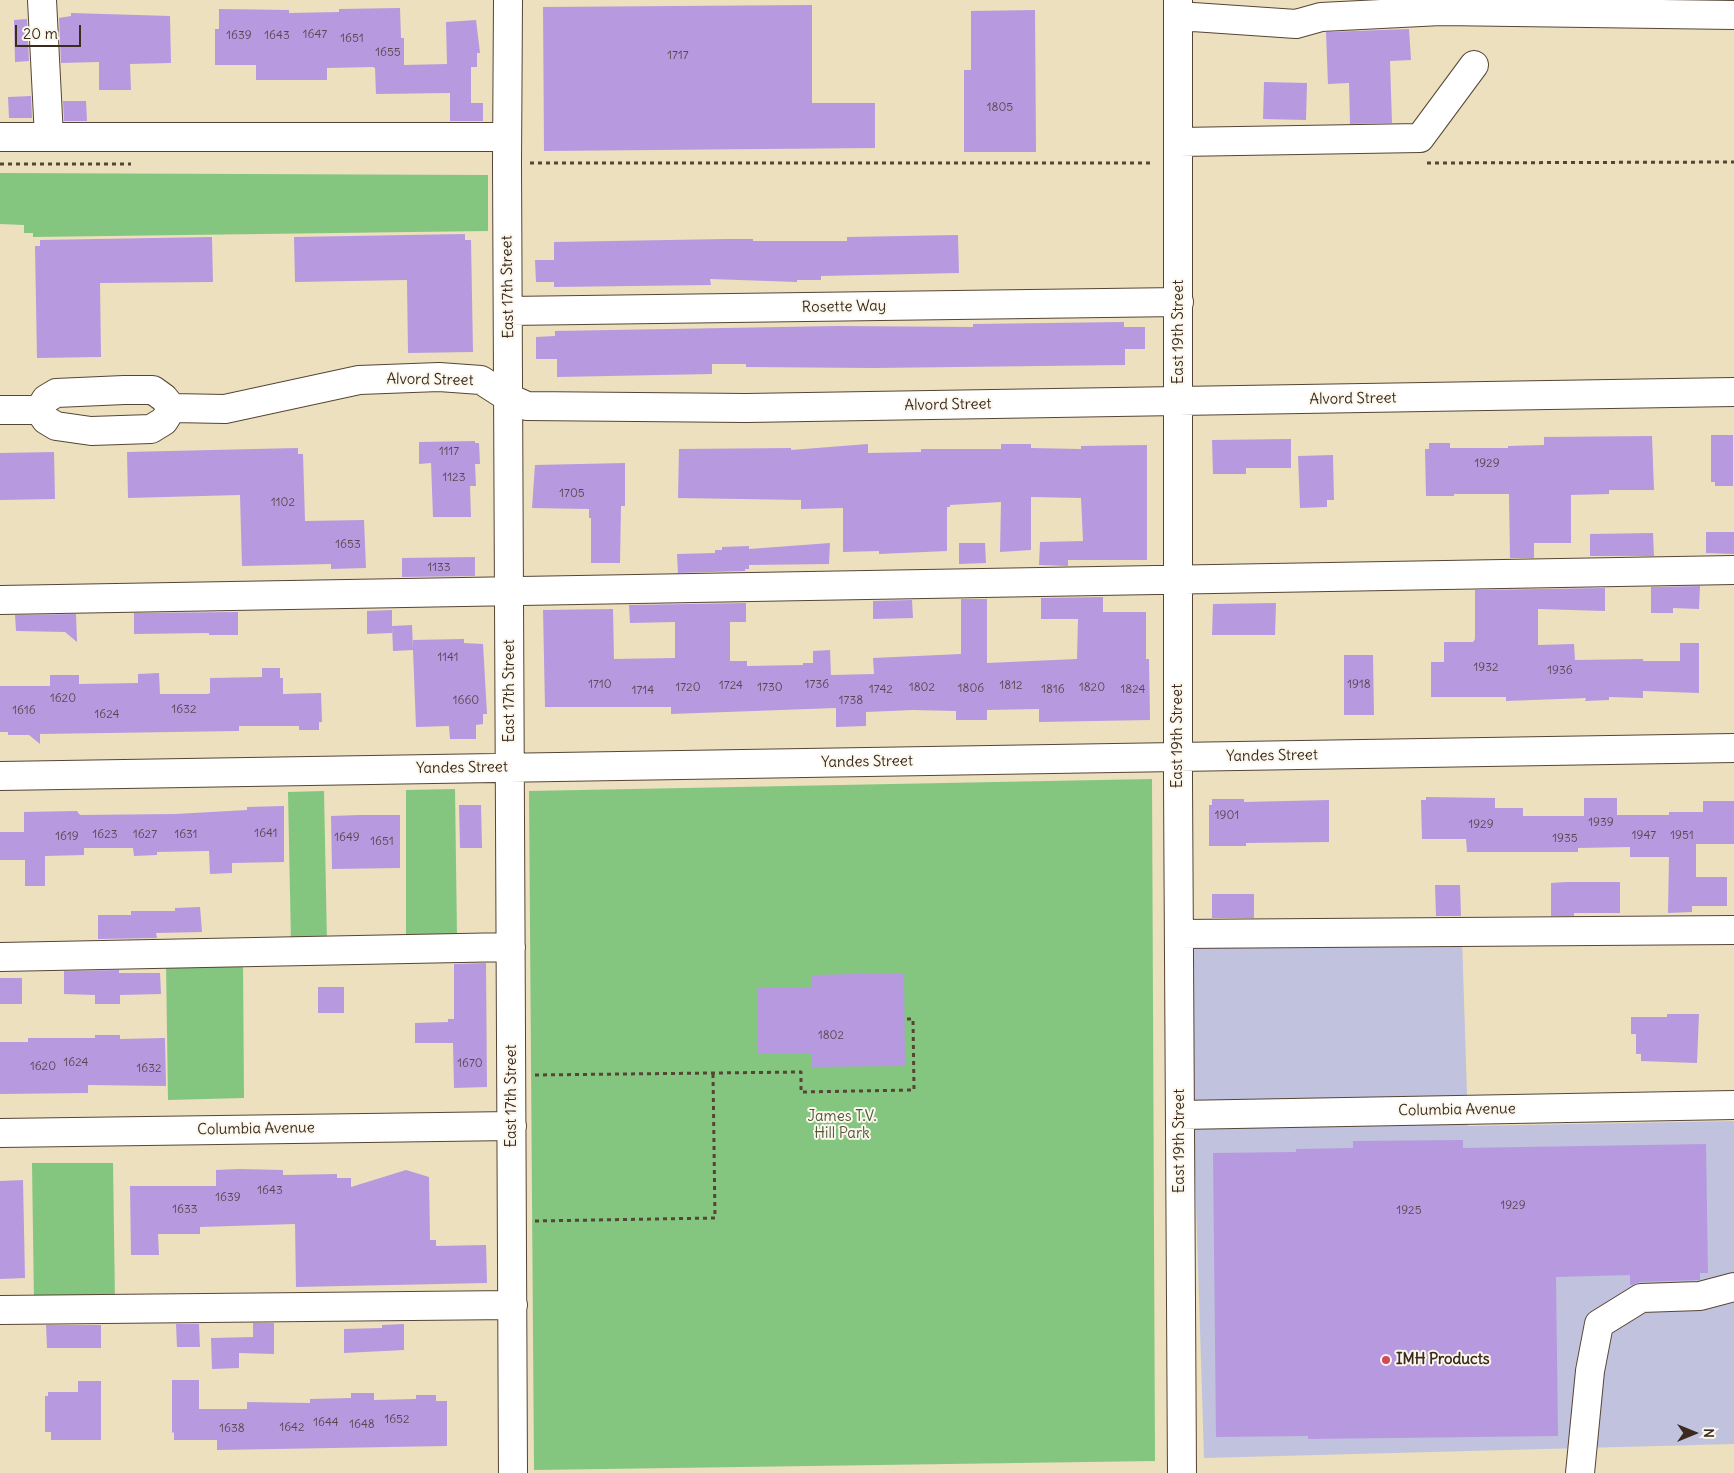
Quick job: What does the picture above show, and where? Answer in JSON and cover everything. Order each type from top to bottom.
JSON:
[{"type":"street","points":[[42,0],[49,137]]},
{"type":"street","name":"East 17th Street","points":[[508,0],[513,1473]]},
{"type":"street","points":[[1178,8],[1296,24],[1320,17],[1441,11],[1734,15]]},
{"type":"street","name":"East 19th Street","points":[[1178,8],[1178,758],[1182,1473]]},
{"type":"street","points":[[1179,142],[1420,138],[1474,65]]},
{"type":"street","points":[[0,137],[507,137]]},
{"type":"street","name":"Rosette Way","points":[[508,311],[1179,302]]},
{"type":"street","name":"Alvord Street","points":[[172,408],[225,409],[359,380],[411,378],[481,380],[509,398],[526,406],[746,408],[1734,392]]},
{"type":"street","points":[[124,390],[153,390],[164,398],[172,408],[164,421],[151,429],[91,430],[56,426],[46,420],[39,410],[46,399],[56,393],[124,390]]},
{"type":"street","points":[[0,410],[39,410]]},
{"type":"street","points":[[0,600],[1734,570]]},
{"type":"street","name":"Yandes Street","points":[[0,776],[1734,748]]},
{"type":"street","points":[[1179,934],[1734,930]]},
{"type":"street","points":[[0,957],[511,947]]},
{"type":"street","name":"Columbia Avenue","points":[[1180,1115],[1734,1105]]},
{"type":"street","name":"Columbia Avenue","points":[[0,1133],[512,1126]]},
{"type":"street","points":[[1580,1473],[1590,1371],[1599,1324],[1641,1298],[1700,1296],[1734,1287]]},
{"type":"street","points":[[0,1310],[513,1305]]},
{"type":"path","points":[[1425,163],[1734,162]]},
{"type":"path","points":[[530,163],[1162,163]]},
{"type":"path","points":[[526,1075],[801,1072],[801,1092],[914,1090],[913,1018],[904,1018]]},
{"type":"path","points":[[526,1221],[715,1218],[713,1073]]},
{"type":"shaded area","points":[[1462,937],[1468,1126],[1734,1121],[1734,1444],[1204,1458],[1188,944]]},
{"type":"green space","points":[[0,173],[488,175],[488,231],[33,237],[33,233],[24,233],[24,225],[0,224]]},
{"type":"green space","name":"James T.V. Hill Park","points":[[1152,779],[1155,1461],[534,1470],[529,791]]},
{"type":"green space","points":[[455,789],[457,937],[406,939],[406,790]]},
{"type":"green space","points":[[324,791],[327,943],[291,943],[288,792]]},
{"type":"green space","points":[[243,959],[244,1098],[168,1100],[166,962]]},
{"type":"green space","points":[[32,1163],[113,1163],[115,1302],[34,1303]]},
{"type":"building","points":[[812,5],[812,103],[875,103],[875,148],[544,151],[543,7]]},
{"type":"building","points":[[400,8],[401,38],[404,38],[404,65],[447,64],[446,22],[476,20],[480,53],[477,53],[477,67],[471,67],[471,103],[483,103],[483,121],[450,121],[450,93],[376,94],[375,68],[373,67],[327,68],[327,80],[256,80],[256,65],[215,65],[215,29],[219,29],[219,9],[289,10],[289,13],[339,12],[339,9]]},
{"type":"building","points":[[1035,10],[1036,152],[964,152],[964,70],[971,70],[971,11]]},
{"type":"building","points":[[71,13],[170,16],[171,63],[130,64],[131,90],[99,90],[99,62],[61,63],[59,18],[71,16]]},
{"type":"building","points":[[27,19],[29,61],[15,62],[14,20]]},
{"type":"building","points":[[1409,29],[1411,60],[1390,61],[1392,123],[1350,124],[1349,83],[1328,84],[1326,32]]},
{"type":"building","points":[[1264,82],[1307,83],[1306,120],[1263,119]]},
{"type":"building","points":[[31,96],[32,118],[9,118],[8,97]]},
{"type":"building","points":[[63,101],[86,101],[87,121],[64,121]]},
{"type":"building","points":[[465,234],[465,240],[471,240],[473,352],[408,353],[407,280],[295,282],[294,237]]},
{"type":"building","points":[[958,235],[959,273],[821,276],[821,280],[797,280],[797,282],[710,279],[711,285],[554,287],[554,282],[536,282],[535,260],[554,260],[554,242],[726,239],[753,239],[753,241],[847,241],[847,237]]},
{"type":"building","points":[[212,237],[213,282],[100,283],[101,357],[37,358],[35,246],[40,246],[40,240]]},
{"type":"building","points":[[1124,322],[1124,327],[1145,327],[1145,349],[1125,349],[1125,365],[873,368],[746,367],[746,364],[712,364],[712,374],[557,377],[557,359],[536,359],[536,337],[555,336],[555,331],[838,326],[973,327],[973,324]]},
{"type":"building","points":[[1711,435],[1733,435],[1733,486],[1715,486],[1715,482],[1711,482]]},
{"type":"building","points":[[1652,436],[1654,490],[1609,490],[1609,494],[1571,495],[1571,543],[1534,543],[1534,558],[1510,558],[1509,494],[1426,496],[1425,449],[1429,449],[1429,443],[1450,443],[1450,448],[1508,448],[1508,446],[1544,445],[1544,437]]},
{"type":"building","points":[[1291,439],[1291,468],[1246,468],[1246,474],[1213,474],[1212,440]]},
{"type":"building","points":[[475,441],[475,443],[479,443],[480,464],[475,464],[476,486],[470,486],[471,517],[433,517],[431,463],[419,464],[419,442]]},
{"type":"building","points":[[868,444],[868,453],[921,452],[921,449],[1001,449],[1001,444],[1031,444],[1031,448],[1081,449],[1081,446],[1147,445],[1147,560],[1068,560],[1068,566],[1039,565],[1040,542],[1083,541],[1081,498],[1031,497],[1031,550],[1000,552],[1001,502],[950,505],[950,507],[947,507],[947,551],[879,554],[879,551],[843,552],[843,508],[801,509],[801,500],[678,498],[679,449],[791,448],[791,450]]},
{"type":"building","points":[[298,448],[298,454],[303,454],[305,521],[364,520],[366,568],[331,569],[331,564],[242,566],[240,495],[128,498],[127,452]]},
{"type":"building","points":[[54,452],[55,499],[0,500],[0,453]]},
{"type":"building","points":[[1333,455],[1334,500],[1327,500],[1327,507],[1300,508],[1298,456]]},
{"type":"building","points":[[625,463],[625,506],[621,506],[620,563],[591,563],[591,518],[589,518],[589,509],[532,508],[535,465]]},
{"type":"building","points":[[1706,532],[1734,532],[1734,554],[1706,553]]},
{"type":"building","points":[[1653,533],[1654,556],[1590,556],[1590,534]]},
{"type":"building","points":[[830,543],[829,564],[749,565],[749,569],[745,569],[745,571],[678,573],[677,554],[715,553],[715,550],[722,550],[722,547],[749,546],[749,549]]},
{"type":"building","points":[[959,543],[985,543],[986,563],[959,564]]},
{"type":"building","points":[[475,557],[475,576],[402,577],[402,558]]},
{"type":"building","points":[[1700,586],[1699,609],[1673,608],[1673,613],[1651,613],[1651,587]]},
{"type":"building","points":[[1605,588],[1605,611],[1538,609],[1538,645],[1574,644],[1575,660],[1643,659],[1643,661],[1680,661],[1680,643],[1699,643],[1699,693],[1643,691],[1643,698],[1609,697],[1609,700],[1585,701],[1586,698],[1506,701],[1506,697],[1431,697],[1431,662],[1444,662],[1444,642],[1473,642],[1475,639],[1475,590]]},
{"type":"building","points":[[1103,597],[1103,612],[1146,612],[1146,659],[1149,659],[1150,720],[1039,722],[1039,709],[987,710],[987,720],[956,720],[956,711],[913,710],[866,712],[866,726],[836,727],[836,708],[671,714],[671,707],[545,707],[543,610],[613,609],[614,659],[675,658],[675,622],[630,623],[629,605],[746,603],[746,622],[730,622],[730,661],[747,661],[747,666],[803,665],[803,663],[813,663],[813,651],[830,650],[831,675],[874,674],[873,658],[961,654],[961,599],[987,599],[987,663],[1077,659],[1078,619],[1041,619],[1041,598]]},
{"type":"building","points":[[912,600],[913,618],[873,619],[873,601]]},
{"type":"building","points":[[1276,603],[1275,635],[1212,635],[1213,604]]},
{"type":"building","points":[[392,610],[392,633],[367,634],[367,611]]},
{"type":"building","points":[[238,612],[238,635],[209,635],[209,633],[134,634],[134,613]]},
{"type":"building","points":[[76,614],[77,642],[65,632],[16,631],[15,615]]},
{"type":"building","points":[[412,625],[413,649],[413,640],[464,639],[464,643],[483,644],[487,714],[483,714],[483,724],[476,725],[476,739],[450,739],[449,726],[416,727],[413,650],[393,651],[392,626]]},
{"type":"building","points":[[1344,655],[1373,655],[1374,715],[1344,715]]},
{"type":"building","points":[[262,668],[280,668],[280,678],[283,678],[283,694],[321,693],[322,722],[319,722],[319,730],[299,730],[299,726],[239,726],[239,731],[40,734],[40,744],[29,735],[8,735],[8,732],[0,732],[0,686],[50,686],[50,675],[79,675],[79,684],[138,683],[138,674],[159,673],[160,694],[208,694],[210,693],[210,678],[262,677]]},
{"type":"building","points":[[1426,797],[1495,798],[1495,808],[1523,808],[1523,816],[1584,816],[1584,798],[1617,798],[1617,815],[1669,815],[1669,812],[1703,812],[1703,801],[1734,801],[1734,844],[1696,844],[1696,877],[1727,877],[1727,906],[1692,906],[1692,912],[1668,913],[1669,857],[1630,857],[1630,847],[1578,848],[1578,852],[1467,852],[1466,839],[1422,839],[1421,800],[1426,800]]},
{"type":"building","points":[[1212,799],[1244,799],[1244,802],[1329,800],[1329,842],[1246,843],[1246,846],[1209,846],[1209,805],[1212,805]]},
{"type":"building","points":[[459,805],[481,805],[482,848],[460,848]]},
{"type":"building","points":[[284,806],[284,862],[232,863],[232,873],[210,874],[209,851],[157,852],[157,855],[134,856],[133,848],[84,848],[84,855],[45,856],[45,886],[25,886],[25,860],[0,860],[0,832],[24,832],[24,812],[77,811],[80,815],[175,814],[247,810],[247,807]]},
{"type":"building","points":[[400,815],[400,868],[332,869],[331,816]]},
{"type":"building","points":[[1620,882],[1620,913],[1574,913],[1574,916],[1551,916],[1551,883]]},
{"type":"building","points":[[1435,885],[1460,885],[1461,916],[1436,916]]},
{"type":"building","points":[[1212,894],[1254,894],[1254,918],[1212,918]]},
{"type":"building","points":[[200,907],[202,932],[156,933],[157,938],[98,939],[98,915],[131,915],[131,911],[175,911],[175,908]]},
{"type":"building","points":[[486,963],[487,1087],[454,1088],[453,1043],[415,1043],[415,1023],[448,1022],[448,1019],[454,1019],[454,964]]},
{"type":"building","points":[[119,970],[119,973],[160,973],[161,994],[120,995],[120,1004],[95,1004],[95,995],[64,994],[64,971]]},
{"type":"building","points":[[904,973],[905,1066],[812,1067],[812,1053],[757,1054],[757,988],[812,988],[812,975]]},
{"type":"building","points":[[0,978],[22,978],[22,1004],[0,1004]]},
{"type":"building","points":[[318,987],[344,987],[344,1013],[318,1013]]},
{"type":"building","points":[[1667,1014],[1699,1014],[1697,1063],[1641,1061],[1641,1054],[1636,1054],[1636,1034],[1631,1034],[1631,1017],[1667,1017]]},
{"type":"building","points":[[95,1035],[120,1035],[120,1039],[165,1038],[166,1086],[88,1085],[88,1093],[0,1094],[0,1042],[28,1042],[28,1038],[95,1038]]},
{"type":"building","name":"IMH Products","points":[[1463,1140],[1463,1148],[1706,1144],[1708,1273],[1700,1273],[1700,1280],[1640,1282],[1632,1285],[1630,1285],[1630,1275],[1556,1277],[1558,1436],[1308,1439],[1308,1436],[1216,1437],[1213,1153],[1296,1152],[1296,1149],[1353,1148],[1353,1141]]},
{"type":"building","points":[[216,1170],[283,1170],[283,1175],[337,1174],[337,1178],[351,1178],[351,1187],[406,1170],[429,1177],[430,1240],[436,1240],[436,1246],[486,1245],[487,1283],[296,1287],[295,1224],[200,1227],[200,1234],[158,1234],[159,1255],[131,1255],[130,1186],[216,1186]]},
{"type":"building","points":[[23,1180],[25,1278],[0,1279],[0,1181]]},
{"type":"building","points":[[253,1323],[274,1323],[274,1354],[239,1353],[239,1368],[212,1369],[211,1338],[253,1337]]},
{"type":"building","points":[[176,1324],[199,1324],[200,1347],[177,1347]]},
{"type":"building","points":[[404,1324],[404,1350],[344,1353],[344,1329],[382,1328],[382,1325]]},
{"type":"building","points":[[46,1325],[101,1325],[101,1348],[47,1348]]},
{"type":"building","points":[[172,1380],[199,1380],[199,1409],[247,1409],[247,1402],[310,1403],[310,1399],[351,1398],[351,1393],[374,1393],[374,1400],[416,1399],[416,1395],[436,1395],[436,1401],[447,1401],[447,1446],[217,1450],[217,1440],[174,1440],[174,1432],[172,1433]]},
{"type":"building","points":[[78,1381],[101,1381],[101,1440],[51,1440],[51,1432],[45,1432],[45,1396],[48,1396],[48,1392],[78,1392]]},
{"type":"place","name":"IMH Products","points":[[1386,1360]]}]
